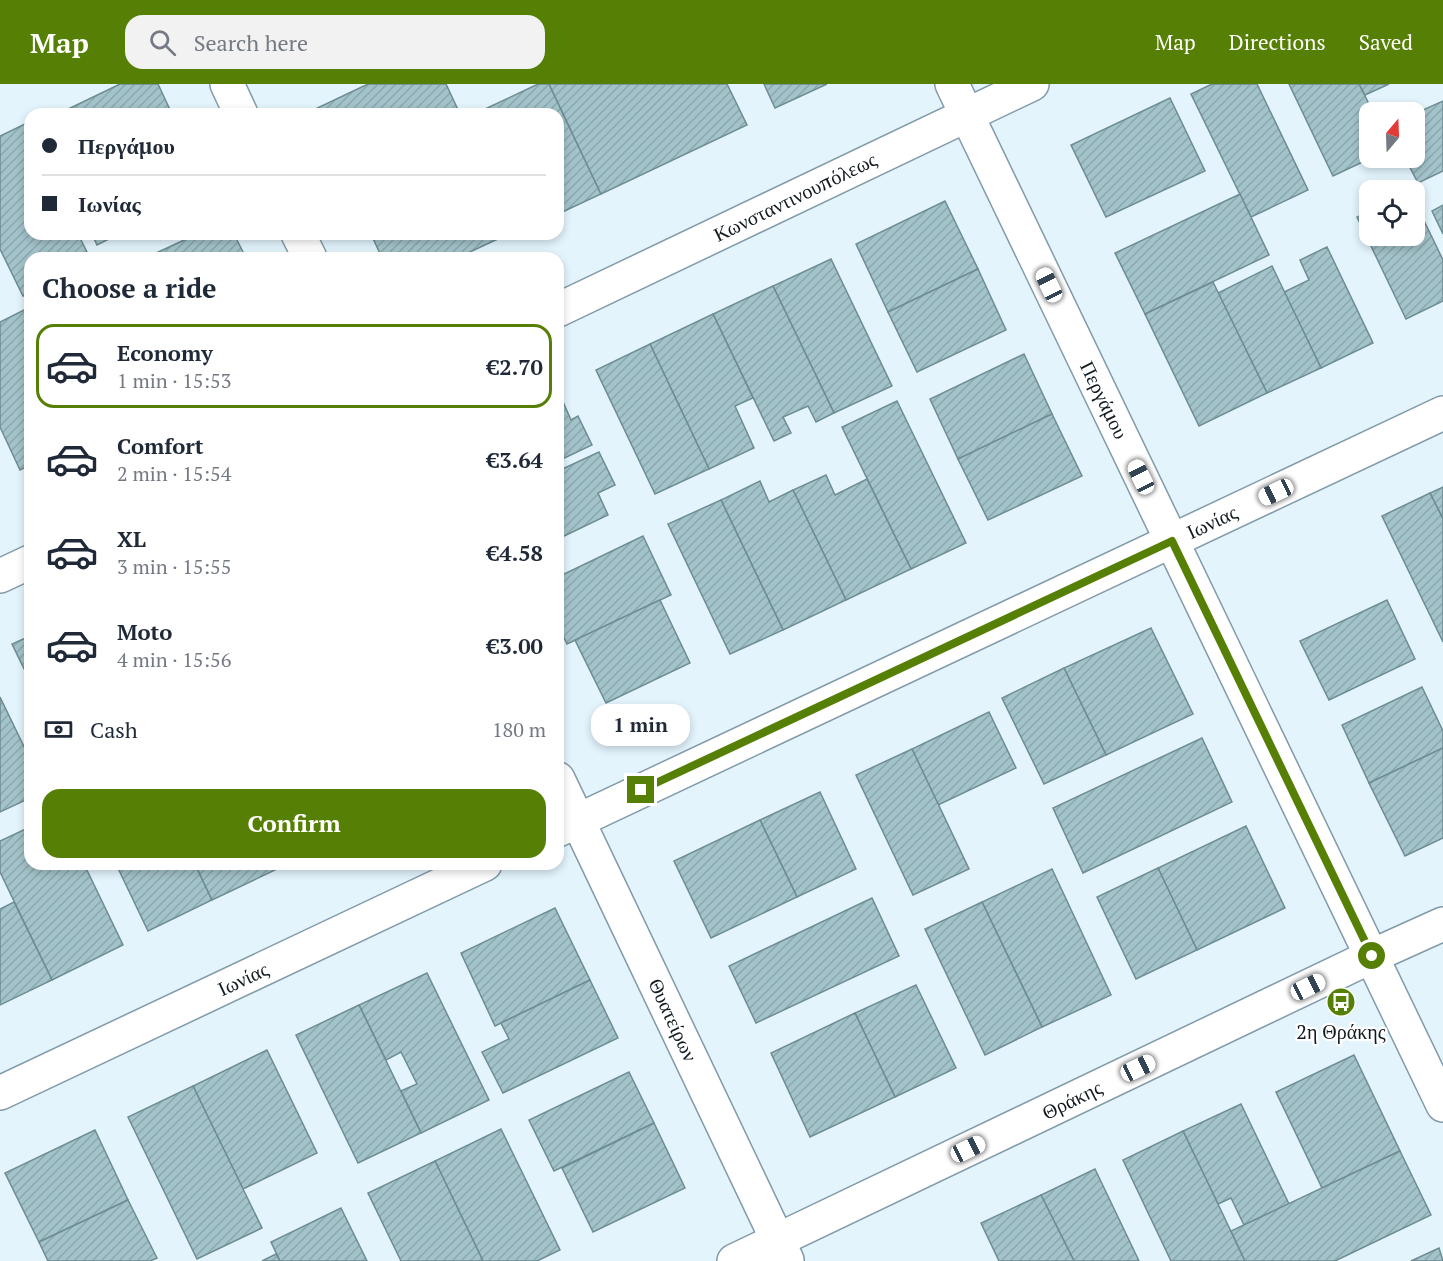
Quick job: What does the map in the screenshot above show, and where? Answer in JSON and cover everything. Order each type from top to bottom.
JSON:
[{"type":"street","points":[[227,84],[238,108]]},
{"type":"street","name":"Περγάμου","points":[[952,84],[1443,1105]]},
{"type":"street","name":"Κωνσταντινουπόλεως","points":[[564,307],[1032,84]]},
{"type":"street","name":"Ιωνίας","points":[[568,825],[1443,413]]},
{"type":"street","points":[[0,576],[24,565]]},
{"type":"street","name":"Θυατείρων","points":[[564,807],[568,825],[782,1251]]},
{"type":"street","name":"Ιωνίας","points":[[0,1093],[472,870]]},
{"type":"street","name":"Θράκης","points":[[734,1261],[782,1251],[1372,956],[1443,924]]},
{"type":"building","points":[[120,84],[158,84],[169,108],[70,108]]},
{"type":"building","points":[[368,84],[446,84],[457,108],[317,108]]},
{"type":"building","points":[[538,84],[549,84],[560,108],[487,108]]},
{"type":"building","points":[[549,84],[727,84],[747,125],[601,194],[564,116],[564,108],[560,108]]},
{"type":"building","points":[[764,84],[827,84],[775,108]]},
{"type":"building","points":[[1212,84],[1257,84],[1308,190],[1251,217],[1191,94]]},
{"type":"building","points":[[1289,84],[1359,84],[1368,102],[1359,102],[1359,164],[1333,176]]},
{"type":"building","points":[[1359,84],[1389,84],[1365,95]]},
{"type":"building","points":[[1170,98],[1205,171],[1106,217],[1071,145]]},
{"type":"building","points":[[1443,101],[1443,171],[1424,180],[1416,180],[1410,168],[1425,168],[1425,109]]},
{"type":"building","points":[[564,116],[601,194],[564,211]]},
{"type":"building","points":[[24,124],[24,240],[81,240],[87,252],[24,252],[23,296],[0,249],[0,136]]},
{"type":"building","points":[[1240,194],[1269,255],[1145,314],[1115,253]]},
{"type":"building","points":[[945,201],[978,269],[888,312],[856,244]]},
{"type":"building","points":[[1443,205],[1443,234],[1432,211]]},
{"type":"building","points":[[1425,223],[1443,260],[1443,301],[1406,319],[1371,246],[1425,246]]},
{"type":"building","points":[[95,240],[107,240],[97,245]]},
{"type":"building","points":[[184,240],[237,240],[243,252],[158,252]]},
{"type":"building","points":[[374,240],[496,240],[470,252],[379,252]]},
{"type":"building","points":[[1327,247],[1373,343],[1321,368],[1284,292],[1309,280],[1300,260]]},
{"type":"building","points":[[831,259],[892,386],[834,413],[773,286]]},
{"type":"building","points":[[1272,266],[1321,368],[1267,393],[1218,293]]},
{"type":"building","points":[[978,269],[1006,330],[917,372],[888,312]]},
{"type":"building","points":[[1213,282],[1267,393],[1199,426],[1145,314]]},
{"type":"building","points":[[773,286],[834,413],[816,422],[808,406],[783,417],[791,433],[774,441],[713,314]]},
{"type":"building","points":[[24,310],[24,468],[20,470],[0,427],[0,322]]},
{"type":"building","points":[[713,314],[753,398],[735,406],[754,448],[709,469],[650,344]]},
{"type":"building","points":[[650,344],[709,469],[655,494],[596,370]]},
{"type":"building","points":[[1024,354],[1052,414],[958,459],[930,399]]},
{"type":"building","points":[[897,401],[966,543],[911,569],[842,427]]},
{"type":"building","points":[[564,404],[571,420],[578,416],[592,445],[564,458]]},
{"type":"building","points":[[1052,414],[1082,476],[988,520],[958,459]]},
{"type":"building","points":[[599,452],[615,485],[598,493],[608,515],[564,536],[564,468]]},
{"type":"building","points":[[826,475],[835,495],[867,479],[911,569],[846,600],[793,490]]},
{"type":"building","points":[[760,481],[769,502],[793,490],[846,600],[783,630],[721,500]]},
{"type":"building","points":[[1443,487],[1443,519],[1430,493]]},
{"type":"building","points":[[1430,493],[1443,519],[1443,642],[1382,516]]},
{"type":"building","points":[[721,500],[783,630],[730,654],[668,524]]},
{"type":"building","points":[[643,536],[671,595],[567,644],[564,638],[564,574]]},
{"type":"building","points":[[660,600],[690,663],[606,703],[575,640]]},
{"type":"building","points":[[1387,600],[1415,659],[1329,700],[1300,641]]},
{"type":"building","points":[[1151,628],[1193,714],[1106,755],[1064,668]]},
{"type":"building","points":[[24,639],[24,669],[12,644]]},
{"type":"building","points":[[1064,668],[1106,755],[1044,784],[1002,698]]},
{"type":"building","points":[[1422,687],[1443,731],[1443,748],[1369,783],[1342,725]]},
{"type":"building","points":[[0,697],[24,747],[24,801],[0,812]]},
{"type":"building","points":[[989,712],[1016,768],[938,805],[912,749]]},
{"type":"building","points":[[1202,738],[1232,802],[1083,873],[1053,808]]},
{"type":"building","points":[[1443,748],[1443,838],[1405,856],[1369,783]]},
{"type":"building","points":[[912,749],[969,869],[913,895],[856,775]]},
{"type":"building","points":[[820,792],[856,869],[797,897],[760,820]]},
{"type":"building","points":[[760,820],[797,897],[711,938],[674,861]]},
{"type":"building","points":[[1246,826],[1285,908],[1197,950],[1158,868]]},
{"type":"building","points":[[24,830],[24,870],[87,870],[123,945],[52,980],[0,872],[0,841]]},
{"type":"building","points":[[1158,868],[1197,950],[1136,979],[1097,897]]},
{"type":"building","points":[[1052,869],[1111,995],[1042,1027],[982,902]]},
{"type":"building","points":[[119,870],[198,870],[212,900],[148,931]]},
{"type":"building","points":[[198,870],[275,870],[212,900]]},
{"type":"building","points":[[872,898],[899,956],[756,1023],[729,966]]},
{"type":"building","points":[[14,902],[52,980],[0,1005],[0,909]]},
{"type":"building","points":[[982,902],[1042,1027],[985,1055],[925,929]]},
{"type":"building","points":[[555,908],[590,980],[495,1026],[461,953]]},
{"type":"building","points":[[427,973],[489,1100],[421,1133],[401,1091],[417,1084],[401,1052],[386,1060],[359,1005]]},
{"type":"building","points":[[590,980],[618,1038],[503,1093],[482,1052],[509,1039],[501,1023]]},
{"type":"building","points":[[916,985],[956,1068],[895,1097],[855,1013]]},
{"type":"building","points":[[359,1005],[421,1133],[358,1163],[296,1035]]},
{"type":"building","points":[[855,1013],[895,1097],[810,1137],[771,1053]]},
{"type":"building","points":[[267,1050],[317,1153],[243,1189],[193,1086]]},
{"type":"building","points":[[1354,1055],[1400,1151],[1322,1188],[1276,1092]]},
{"type":"building","points":[[629,1072],[654,1123],[554,1171],[529,1120]]},
{"type":"building","points":[[193,1086],[262,1228],[197,1259],[128,1117]]},
{"type":"building","points":[[1241,1104],[1289,1204],[1244,1225],[1231,1198],[1218,1204],[1183,1131]]},
{"type":"building","points":[[654,1123],[685,1188],[593,1232],[562,1168]]},
{"type":"building","points":[[501,1129],[560,1250],[537,1261],[483,1261],[435,1161]]},
{"type":"building","points":[[95,1130],[128,1200],[39,1242],[5,1173]]},
{"type":"building","points":[[1183,1131],[1245,1261],[1171,1261],[1123,1160]]},
{"type":"building","points":[[1400,1151],[1431,1215],[1335,1261],[1245,1261],[1231,1231]]},
{"type":"building","points":[[435,1161],[483,1261],[401,1261],[368,1193]]},
{"type":"building","points":[[1095,1169],[1139,1261],[1074,1261],[1041,1195]]},
{"type":"building","points":[[1041,1195],[1074,1261],[999,1261],[981,1223]]},
{"type":"building","points":[[128,1200],[157,1258],[150,1261],[48,1261],[39,1242]]},
{"type":"building","points":[[341,1208],[367,1261],[280,1261],[271,1242]]},
{"type":"building","points":[[1439,1248],[1443,1261],[1411,1261]]},
{"type":"building","points":[[276,1254],[280,1261],[262,1261]]},
{"type":"place","name":"2η Θράκης","points":[[1341,1002]]},
{"type":"route","points":[[641,790],[1172,541],[1372,956]]}]
